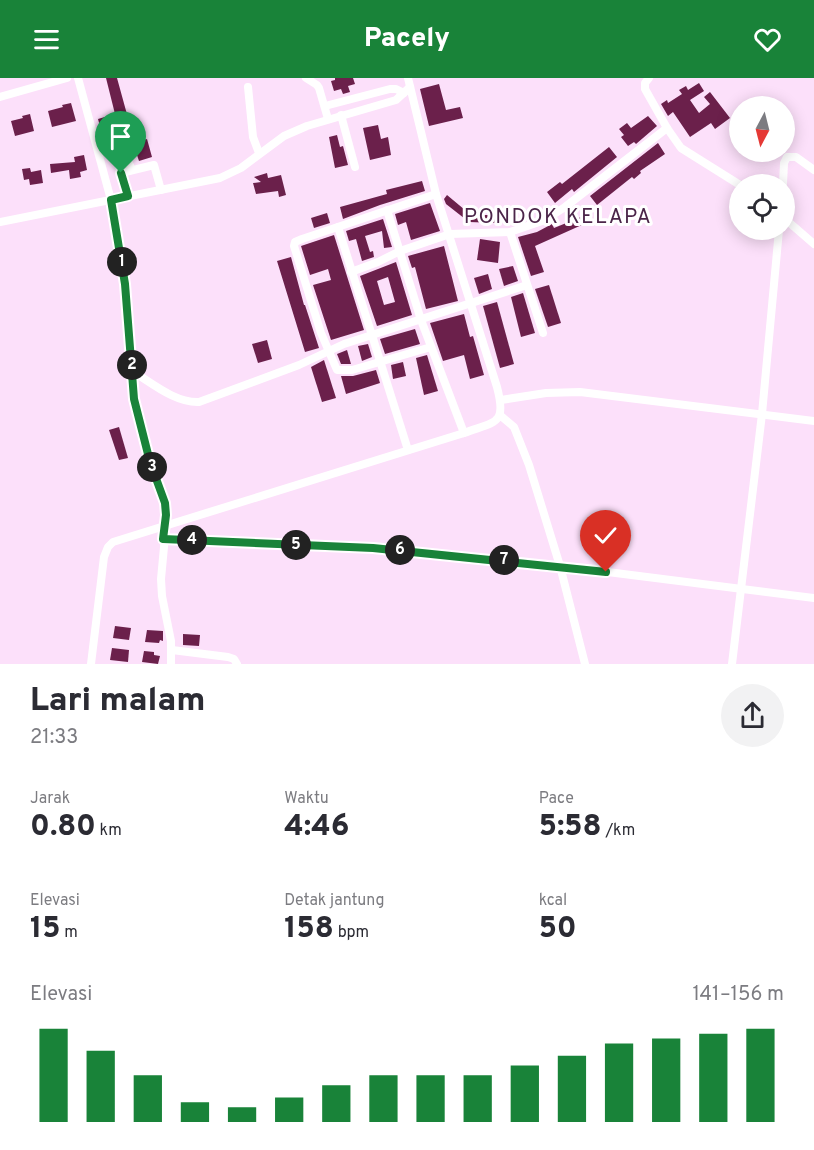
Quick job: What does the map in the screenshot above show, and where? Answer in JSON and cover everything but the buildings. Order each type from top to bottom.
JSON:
[{"type":"street","points":[[0,96],[68,78]]},
{"type":"street","points":[[78,78],[111,200],[125,284],[134,399],[150,462],[165,503],[161,588],[172,650],[171,664]]},
{"type":"street","points":[[306,78],[317,85],[328,119]]},
{"type":"street","points":[[650,78],[645,83],[645,89],[667,128],[685,151],[729,178]]},
{"type":"street","points":[[0,222],[220,178],[241,168],[284,136],[328,119],[396,100],[407,86]]},
{"type":"street","points":[[325,106],[358,96],[407,86]]},
{"type":"street","points":[[91,664],[104,557],[113,542],[464,433],[495,422],[501,416],[501,400],[436,194],[415,107],[407,86]]},
{"type":"street","points":[[248,87],[253,137],[259,153]]},
{"type":"street","points":[[358,96],[362,110]]},
{"type":"street","points":[[396,100],[415,107]]},
{"type":"street","points":[[342,115],[355,167]]},
{"type":"street","points":[[351,272],[400,251],[450,234],[510,232],[533,225],[555,214],[667,128]]},
{"type":"street","points":[[115,138],[128,196]]},
{"type":"street","points":[[783,174],[787,157],[796,157],[814,170]]},
{"type":"street","points":[[120,168],[132,170],[154,165],[161,190]]},
{"type":"street","points":[[431,347],[381,362],[339,371],[334,367],[328,351],[294,244],[302,239],[436,194]]},
{"type":"street","points":[[387,210],[421,320],[464,433]]},
{"type":"street","points":[[338,227],[408,450]]},
{"type":"street","points":[[795,228],[814,244]]},
{"type":"street","points":[[510,232],[543,333]]},
{"type":"street","points":[[732,664],[762,414],[778,240]]},
{"type":"street","points":[[132,371],[174,396],[199,402],[280,373],[328,351],[372,335],[527,285]]},
{"type":"street","points":[[501,400],[546,393],[580,392],[814,421]]},
{"type":"street","points":[[501,416],[514,427],[523,448],[560,566],[585,664]]},
{"type":"street","points":[[163,539],[373,548],[560,566],[814,598]]},
{"type":"street","points":[[172,650],[228,657],[237,664]]},
{"type":"district","name":"PONDOK KELAPA","points":[[558,217]]},
{"type":"route","points":[[121,173],[128,196],[111,200],[125,284],[134,399],[150,462],[164,496],[166,515],[163,539],[373,548],[606,572]]}]
